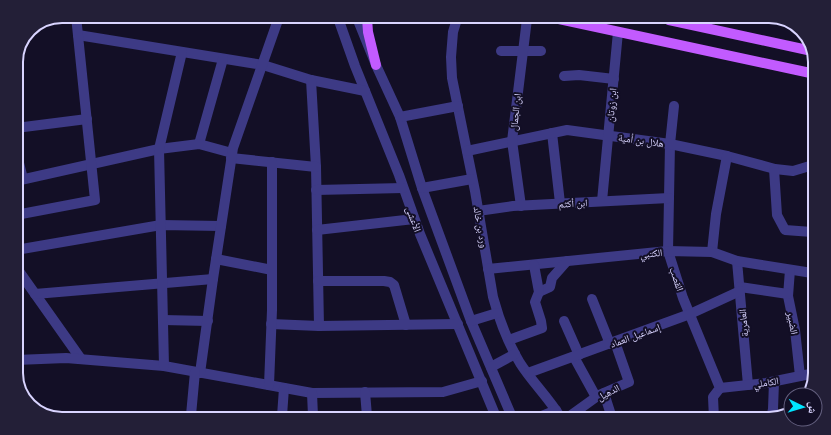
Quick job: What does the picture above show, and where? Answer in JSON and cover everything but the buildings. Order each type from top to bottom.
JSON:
[{"type":"main road","points":[[367,23],[368,32],[376,64]]},
{"type":"main road","points":[[577,23],[808,73]]},
{"type":"main road","points":[[684,23],[806,50]]},
{"type":"street","points":[[23,214],[95,200],[77,23]]},
{"type":"street","points":[[192,412],[208,321],[232,156],[277,23]]},
{"type":"street","name":"الأعشى","points":[[340,23],[414,219],[494,412]]},
{"type":"street","name":"الأعشى","points":[[359,23],[400,117],[422,188],[472,321],[510,412]]},
{"type":"street","name":"ورد بن خالد","points":[[456,23],[453,32],[451,57],[452,78],[478,211],[492,297],[497,313],[515,354],[557,412]]},
{"type":"street","name":"ابن الجمال","points":[[521,206],[512,141],[526,23]]},
{"type":"street","name":"ابن زوتان","points":[[602,201],[618,32]]},
{"type":"street","points":[[78,35],[263,65],[311,80],[365,91]]},
{"type":"street","points":[[501,51],[541,51]]},
{"type":"street","points":[[164,366],[159,150],[182,52]]},
{"type":"street","points":[[198,144],[223,59]]},
{"type":"street","points":[[564,76],[579,75],[614,79]]},
{"type":"street","points":[[311,80],[316,167],[319,326]]},
{"type":"street","points":[[400,117],[458,106]]},
{"type":"street","name":"القصب","points":[[674,106],[670,144],[668,252],[690,314],[720,388]]},
{"type":"street","points":[[23,127],[86,119]]},
{"type":"street","name":"هلال بن أمية","points":[[467,151],[567,130],[670,144],[727,156],[774,169],[794,171],[808,167]]},
{"type":"street","points":[[552,133],[560,203]]},
{"type":"street","points":[[23,179],[159,150],[198,144],[232,156],[316,167]]},
{"type":"street","points":[[712,252],[716,214],[727,156]]},
{"type":"street","points":[[269,385],[272,270],[272,162]]},
{"type":"street","points":[[774,169],[777,215],[785,230],[808,232]]},
{"type":"street","points":[[422,188],[472,179]]},
{"type":"street","points":[[316,190],[403,188]]},
{"type":"street","name":"ابن أكثم","points":[[478,211],[560,203],[669,198]]},
{"type":"street","points":[[317,230],[414,219]]},
{"type":"street","points":[[23,249],[161,225],[221,226]]},
{"type":"street","name":"الكتبي","points":[[488,269],[668,252],[712,252],[737,261],[808,272]]},
{"type":"street","points":[[216,259],[272,270]]},
{"type":"street","points":[[539,292],[550,287],[552,278],[567,261]]},
{"type":"street","name":"العامرية","points":[[737,261],[748,385]]},
{"type":"street","points":[[509,340],[542,328],[535,302],[539,292],[534,264]]},
{"type":"street","name":"الضبير","points":[[790,270],[788,294],[795,330],[800,376]]},
{"type":"street","points":[[23,277],[81,359]]},
{"type":"street","points":[[35,294],[213,279]]},
{"type":"street","points":[[318,282],[390,282],[394,285],[406,325]]},
{"type":"street","points":[[740,289],[788,294]]},
{"type":"street","name":"إسماعيل العماد","points":[[528,373],[690,314],[740,289]]},
{"type":"street","points":[[592,299],[613,343]]},
{"type":"street","points":[[472,321],[497,313]]},
{"type":"street","points":[[163,320],[208,321]]},
{"type":"street","points":[[564,321],[576,356],[609,412]]},
{"type":"street","points":[[271,324],[319,326],[458,324]]},
{"type":"street","name":"الدهيل","points":[[576,412],[600,395],[629,382],[613,343]]},
{"type":"street","points":[[491,366],[515,354]]},
{"type":"street","points":[[23,360],[66,358],[164,366],[312,392],[443,392],[482,381]]},
{"type":"street","name":"الكاملي","points":[[720,388],[774,382],[808,374]]},
{"type":"street","points":[[772,412],[774,382]]},
{"type":"street","points":[[282,412],[284,388]]},
{"type":"street","points":[[714,412],[714,397],[720,388]]},
{"type":"street","points":[[312,392],[313,412]]},
{"type":"street","points":[[365,392],[367,412]]}]
